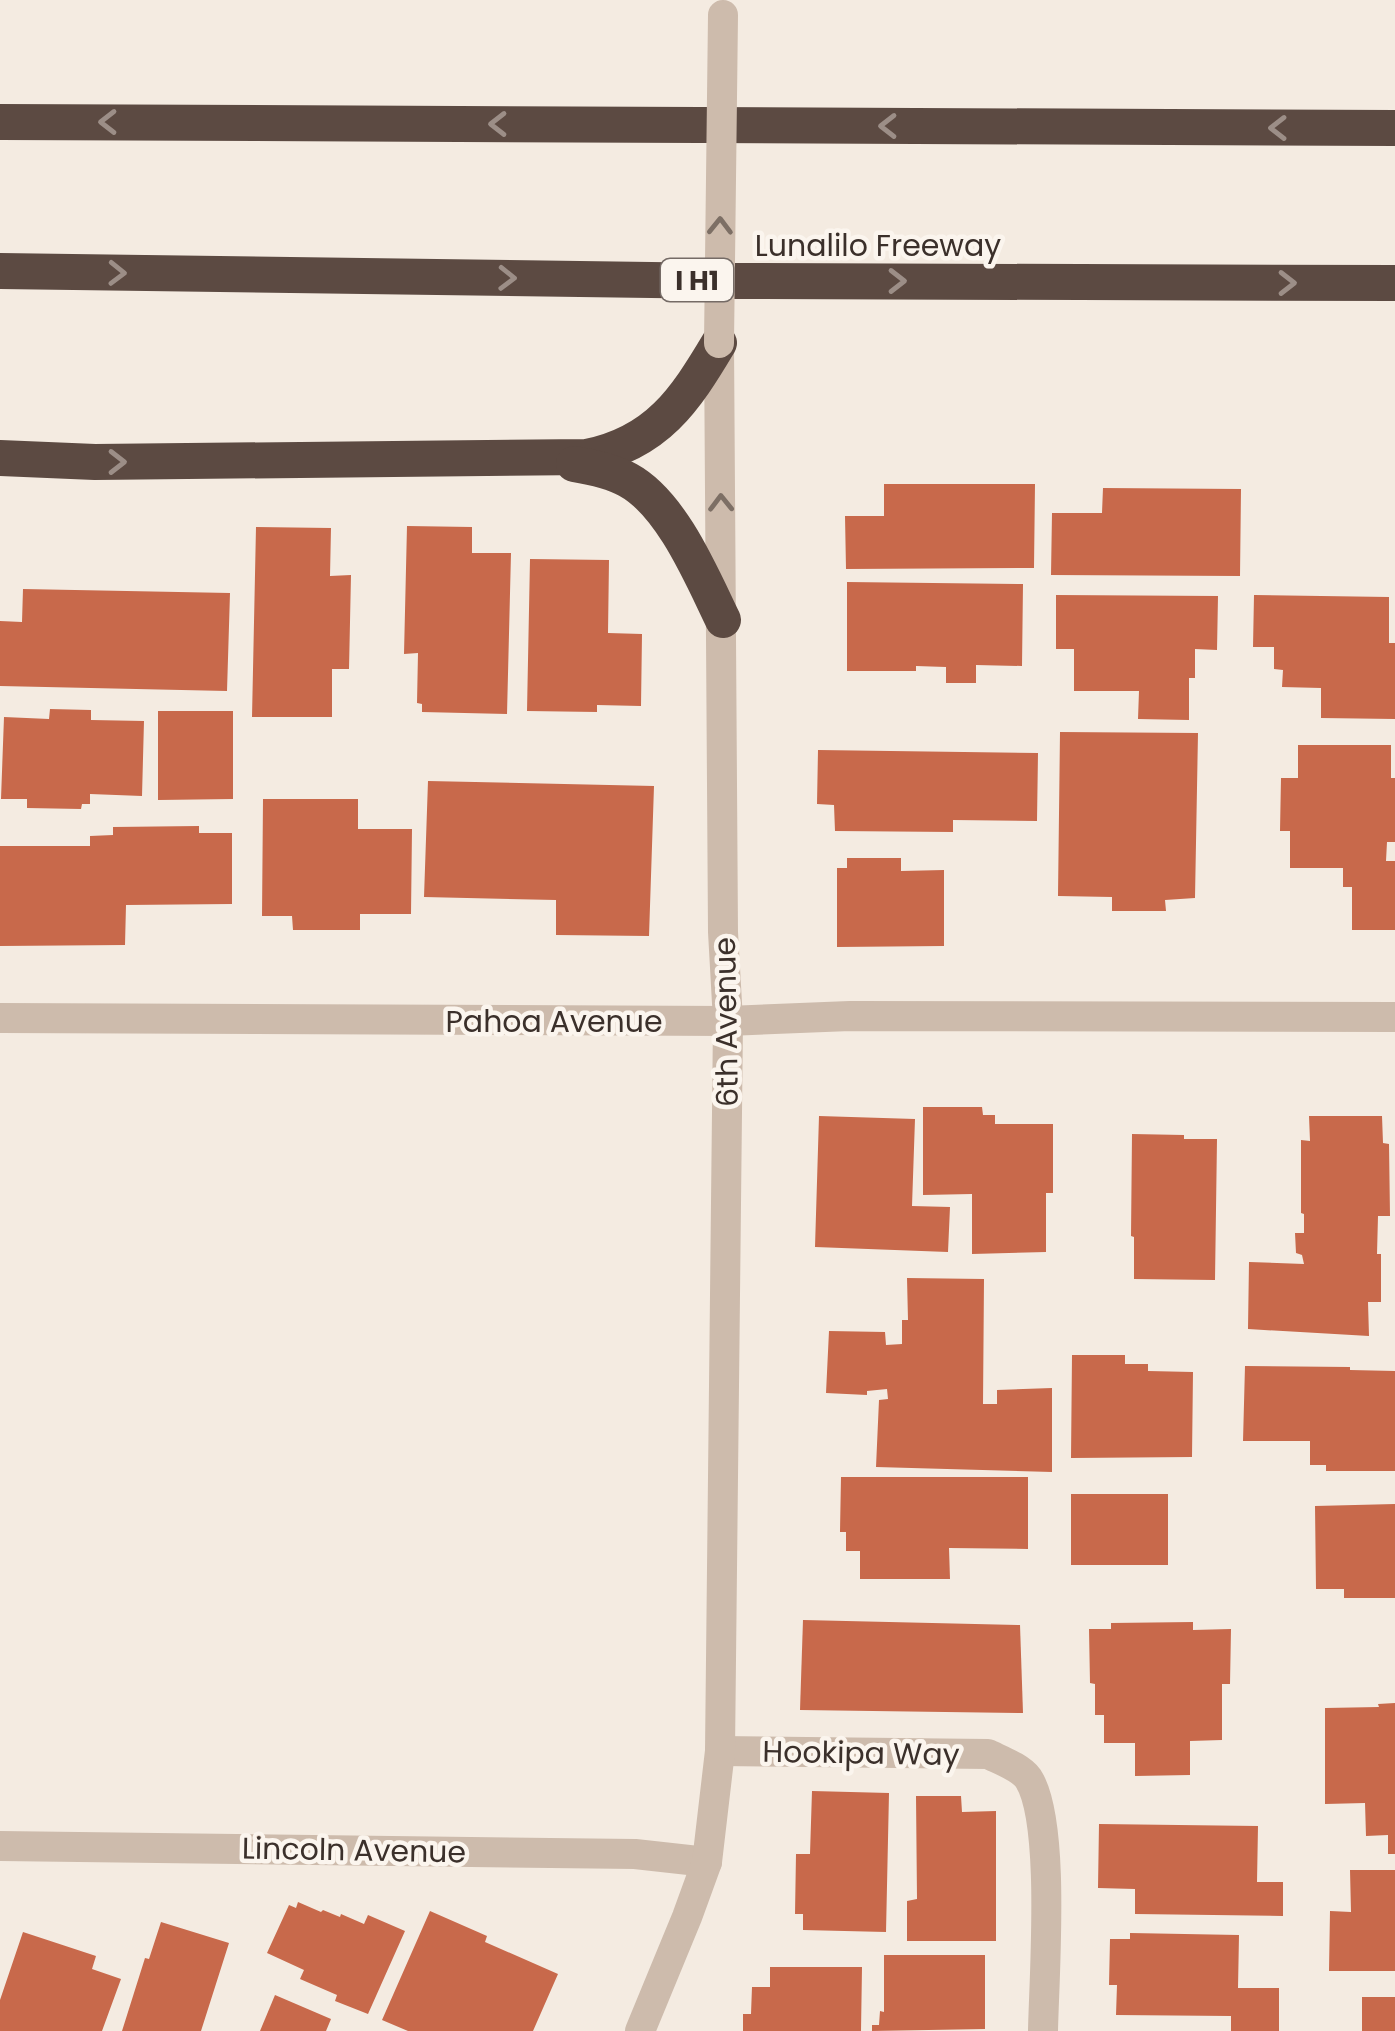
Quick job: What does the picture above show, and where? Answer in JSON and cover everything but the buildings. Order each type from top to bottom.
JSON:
[{"type":"highway","points":[[0,122],[1395,128]]},
{"type":"highway","name":"Lunalilo Freeway","points":[[0,271],[1395,283]]},
{"type":"highway","points":[[0,458],[95,462],[553,459],[603,454],[648,433],[683,399],[719,343]]},
{"type":"highway","points":[[553,459],[614,474],[645,492],[689,554],[723,620]]},
{"type":"street","name":"6th Avenue","points":[[640,2031],[707,1862],[720,1751],[728,1022],[723,932],[719,343],[723,8]]},
{"type":"street","name":"Pahoa Avenue","points":[[0,1018],[728,1022],[850,1016],[1395,1017]]},
{"type":"street","name":"Hookipa Way","points":[[720,1751],[988,1754],[1026,1774],[1039,1803],[1045,1845],[1043,2031]]},
{"type":"street","name":"Lincoln Avenue","points":[[0,1846],[635,1854],[707,1862]]}]
